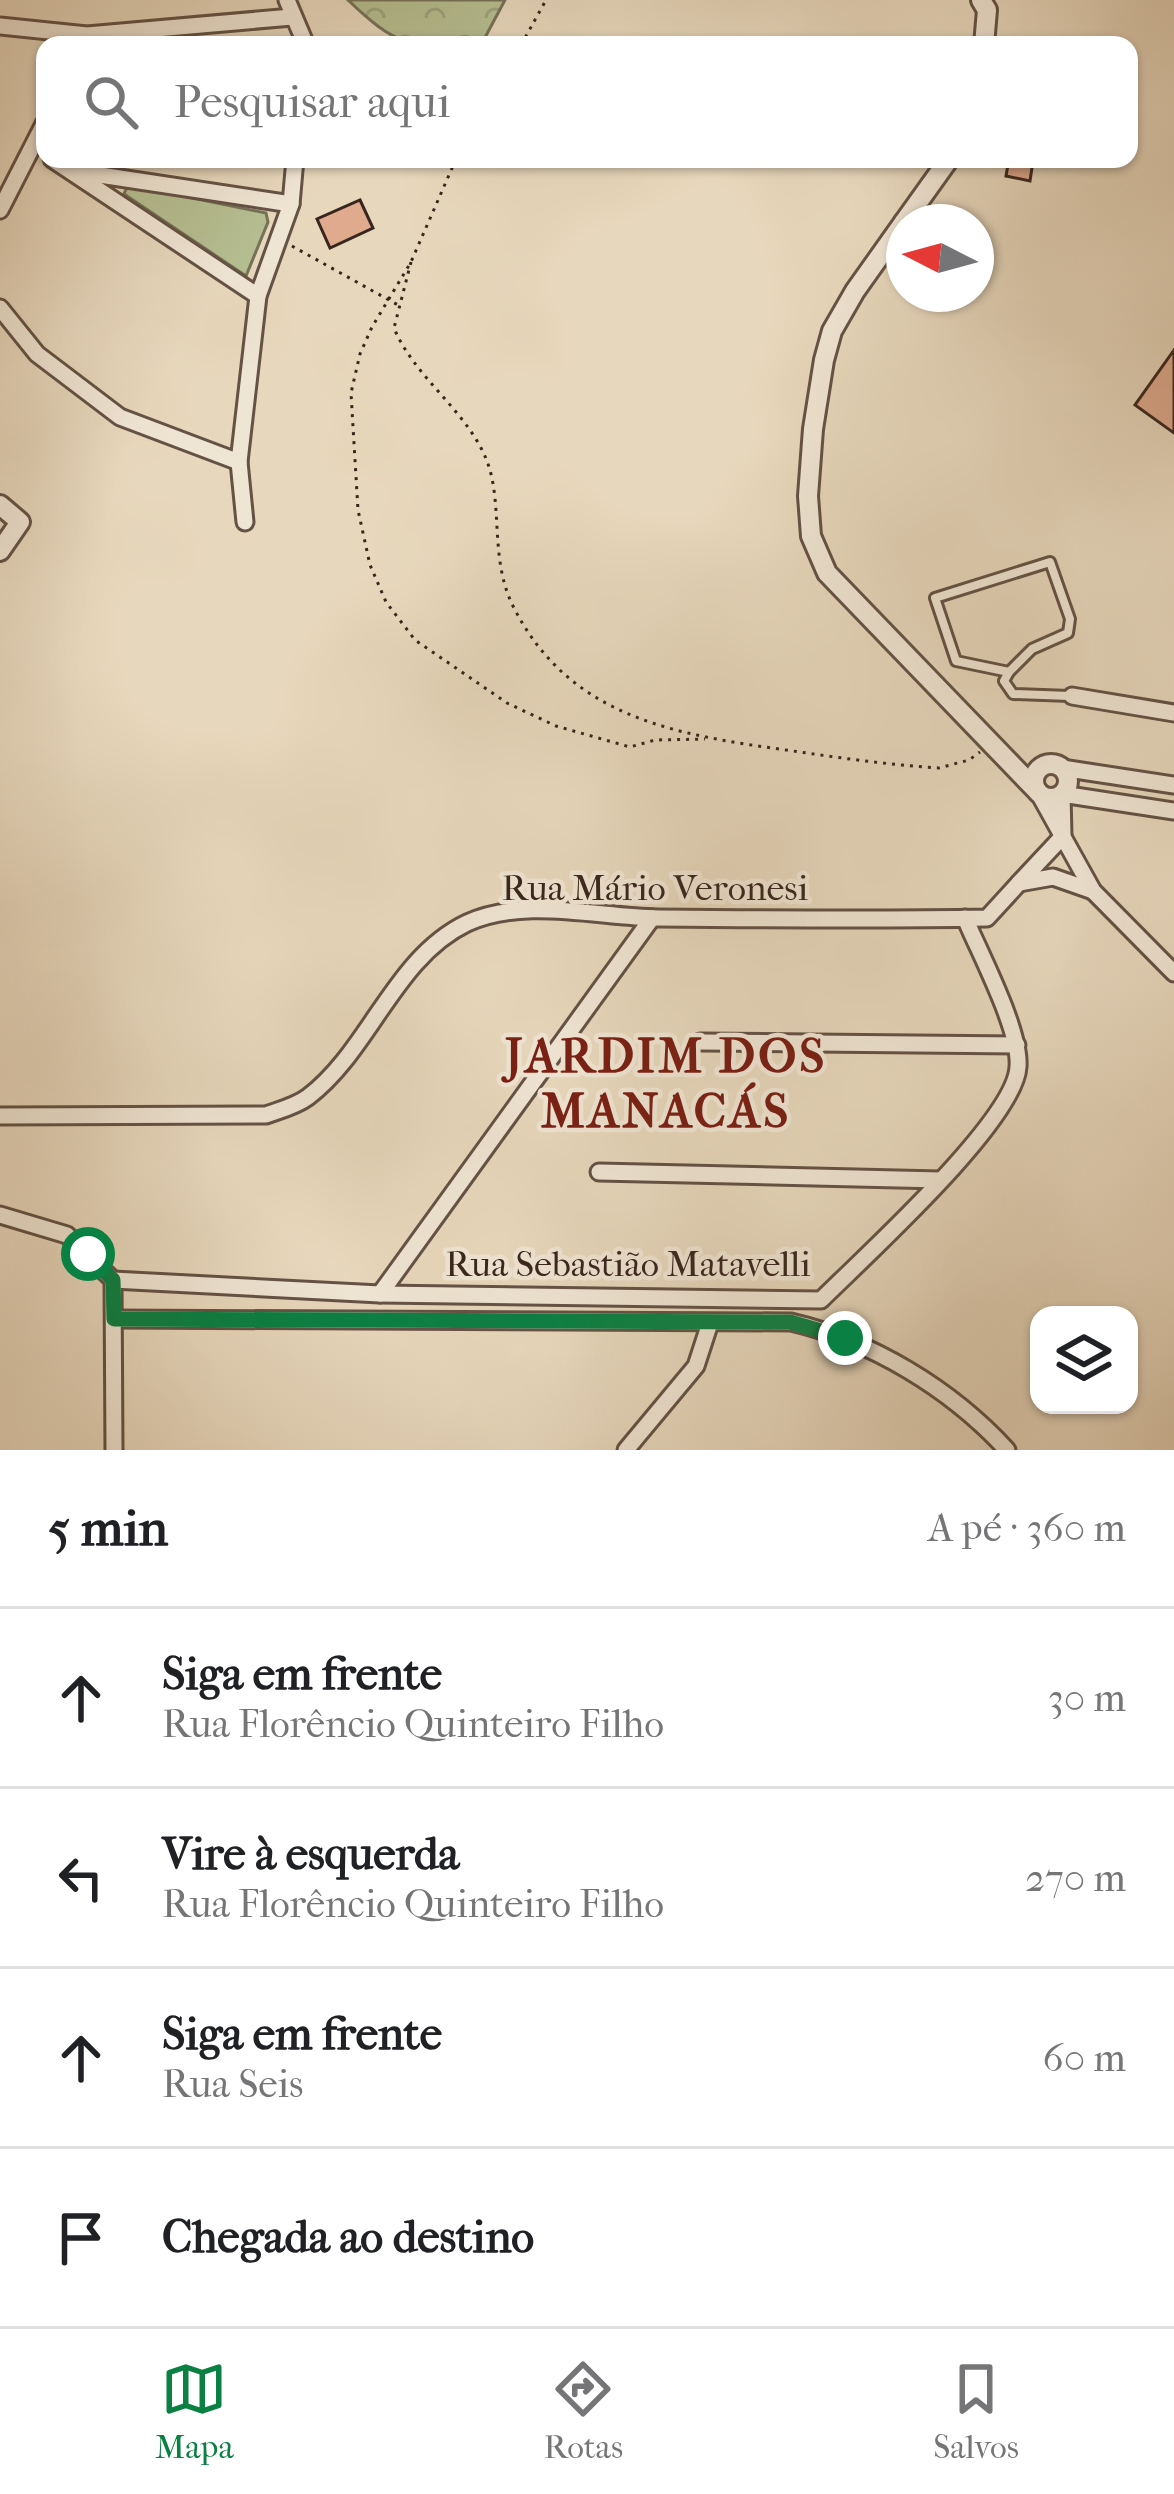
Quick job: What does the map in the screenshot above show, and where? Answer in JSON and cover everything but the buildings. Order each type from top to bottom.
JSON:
[{"type":"street","points":[[985,36],[987,4]]},
{"type":"street","points":[[111,36],[290,9]]},
{"type":"street","points":[[0,26],[61,36]]},
{"type":"street","points":[[0,210],[36,163]]},
{"type":"street","points":[[69,168],[259,296]]},
{"type":"street","points":[[245,523],[239,462],[259,296],[291,205],[294,168]]},
{"type":"street","points":[[917,204],[943,168]]},
{"type":"street","points":[[75,171],[291,205]]},
{"type":"street","points":[[886,249],[832,331],[813,430],[808,496],[812,536],[827,574],[1037,792],[1093,891],[1174,974]]},
{"type":"street","points":[[0,308],[37,354],[120,417],[239,462]]},
{"type":"street","points":[[0,505],[20,522],[0,551]]},
{"type":"street","points":[[1072,696],[1174,713]]},
{"type":"street","points":[[999,751],[1041,766],[1174,785]]},
{"type":"street","points":[[1037,792],[1034,781],[1041,766]]},
{"type":"street","points":[[700,1042],[1017,1045],[965,918],[987,917],[1063,836],[1062,794],[1067,784],[1062,768]]},
{"type":"street","points":[[1037,792],[1052,798],[1062,794],[1174,812]]},
{"type":"street","points":[[1019,883],[1053,877],[1093,891]]},
{"type":"street","name":"Rua Mário Veronesi","points":[[0,1116],[266,1115],[303,1101],[328,1080],[436,943],[468,922],[521,910],[652,918],[965,918]]},
{"type":"street","points":[[380,1294],[652,918]]},
{"type":"street","name":"Rua Sebastião Matavelli","points":[[113,1280],[380,1294],[821,1300],[940,1180],[1011,1095],[1018,1070],[1017,1045]]},
{"type":"street","points":[[599,1172],[940,1180]]},
{"type":"street","points":[[0,1215],[67,1235],[113,1280],[115,1450]]},
{"type":"street","points":[[114,1319],[790,1322],[864,1346],[938,1392],[1007,1450]]},
{"type":"street","points":[[627,1449],[696,1366],[710,1323]]},
{"type":"lane","points":[[1009,671],[956,661],[935,598],[1051,562],[1072,627],[1032,649],[1004,681],[1012,694],[1072,696]]},
{"type":"path","points":[[526,36],[546,0]]},
{"type":"path","points":[[452,168],[411,262],[394,328],[485,456],[497,562],[512,604],[559,671],[590,695],[668,729],[716,740],[939,768],[999,751]]},
{"type":"path","points":[[280,240],[399,306]]},
{"type":"path","points":[[411,262],[360,354],[351,393],[358,510],[370,565],[386,602],[415,640],[460,675],[556,726],[630,747],[655,740],[716,740]]},
{"type":"green space","points":[[348,0],[505,0],[486,36],[393,36]]},
{"type":"green space","points":[[128,185],[266,213],[268,222],[246,276],[124,194]]},
{"type":"district","name":"JARDIM DOS MANACÁS","points":[[666,1084]]},
{"type":"route","points":[[88,1254],[113,1280],[114,1319],[790,1322],[845,1338]]}]
